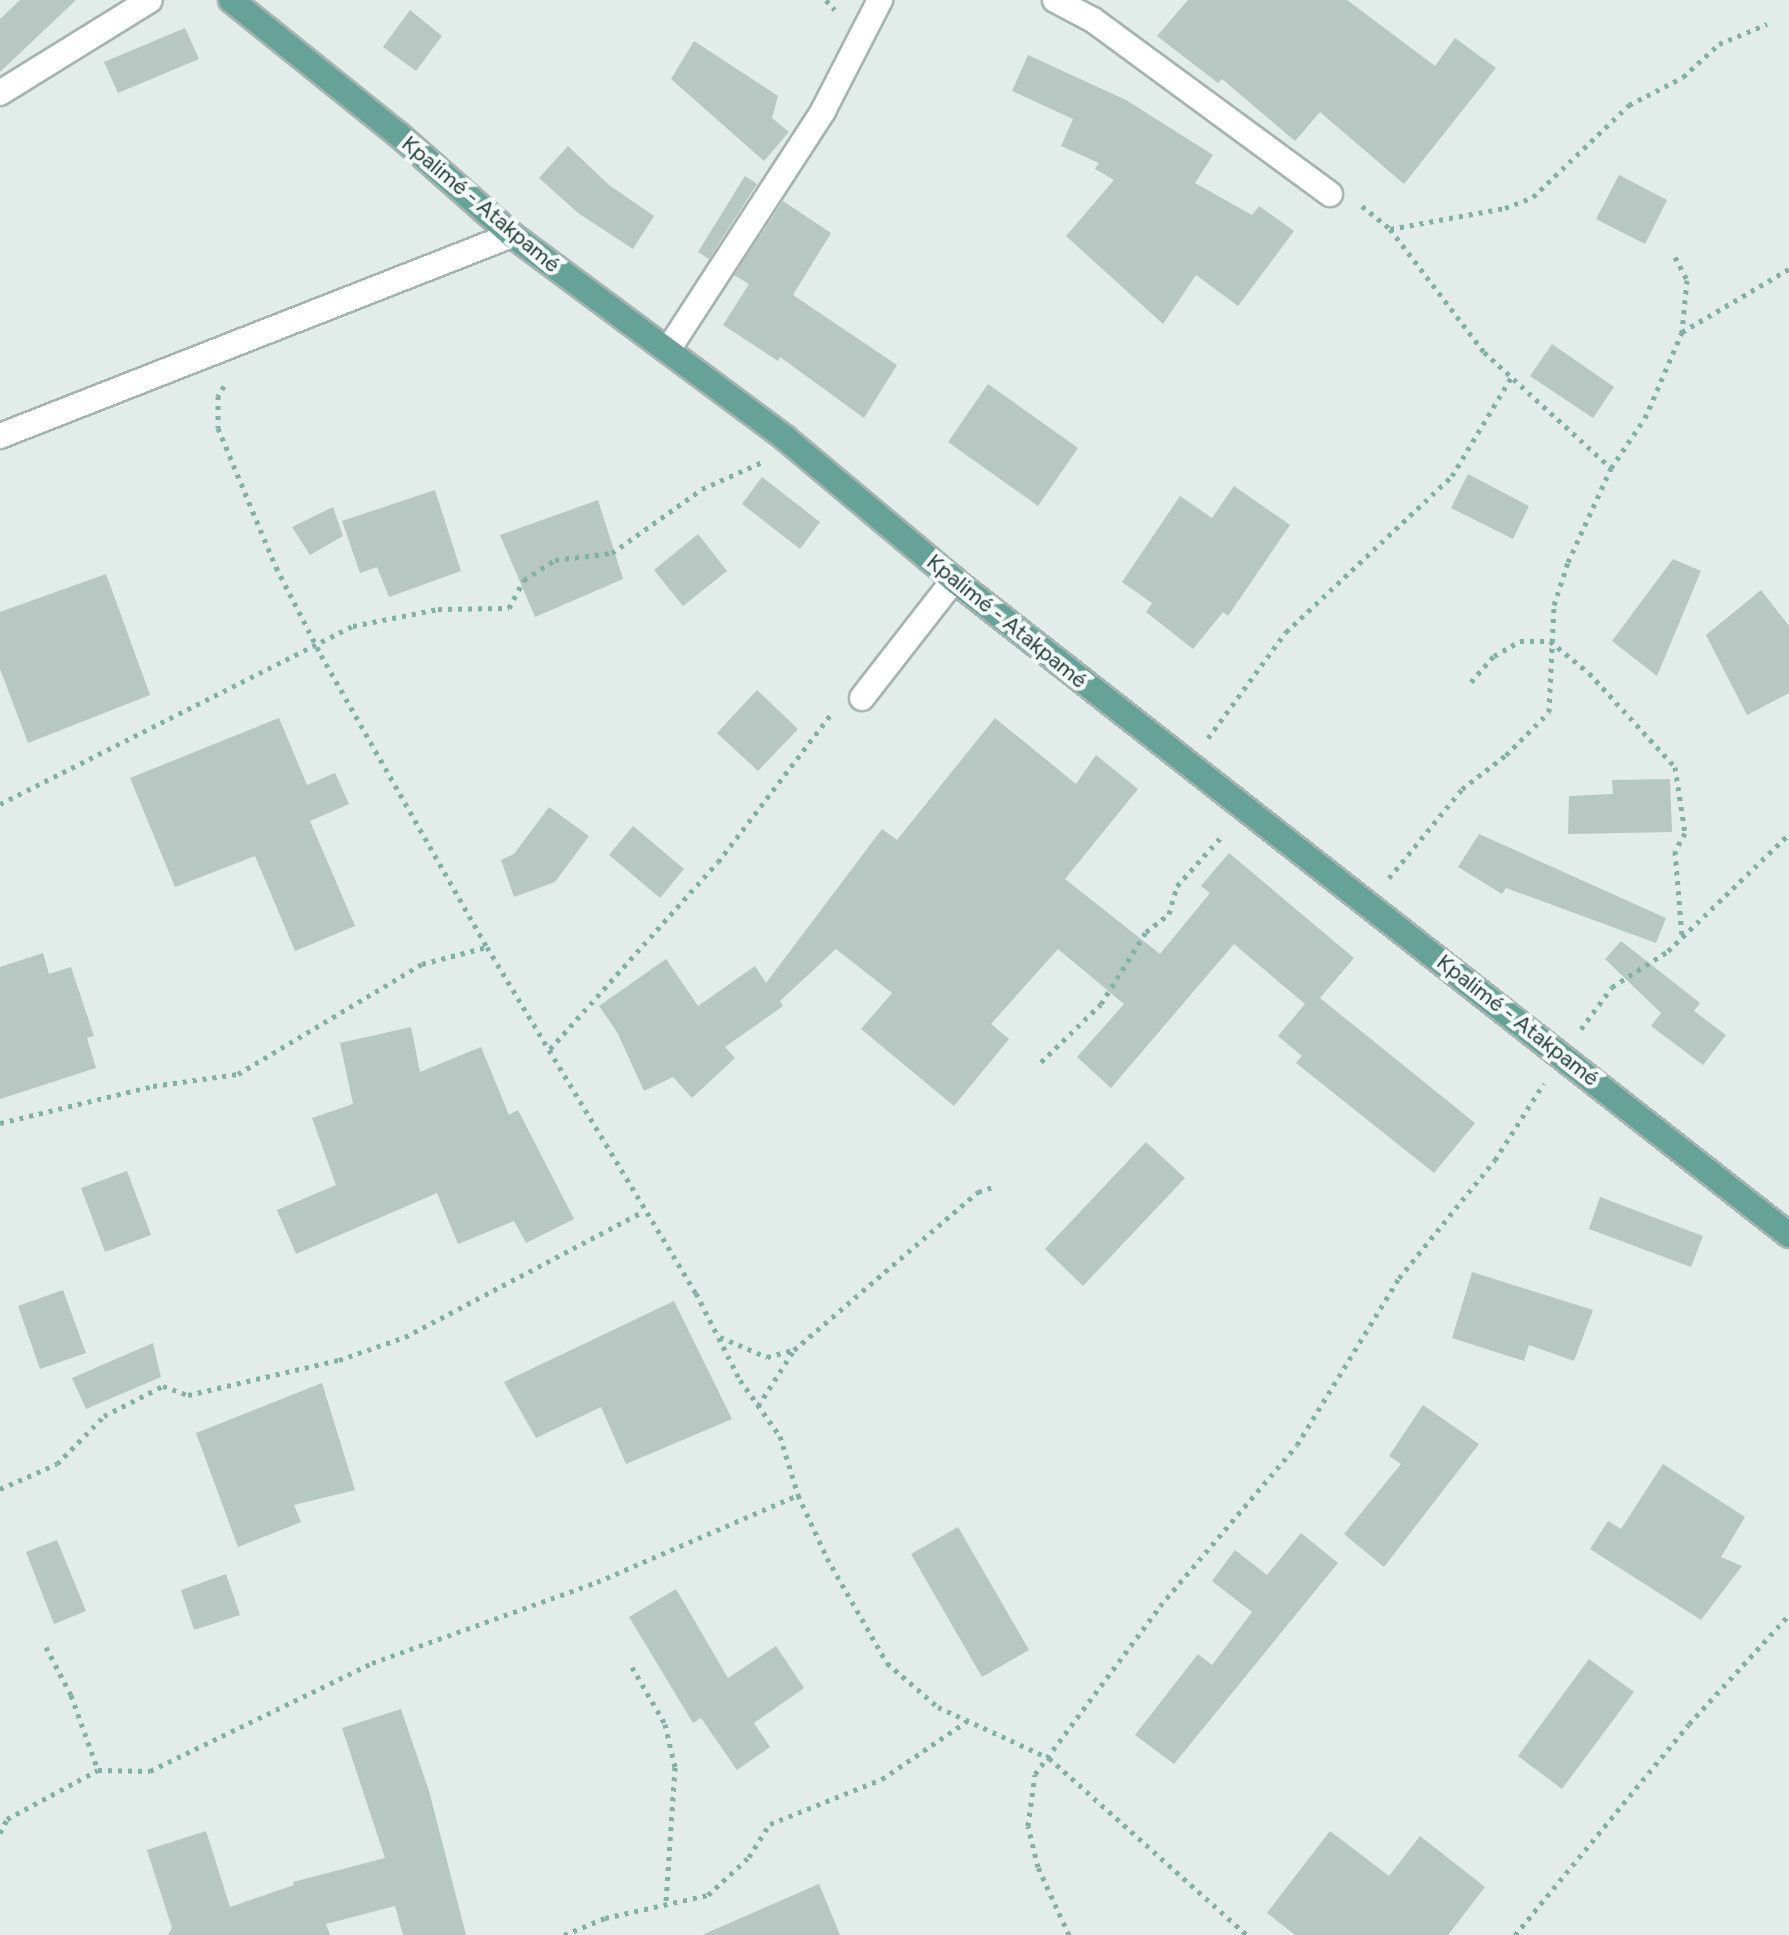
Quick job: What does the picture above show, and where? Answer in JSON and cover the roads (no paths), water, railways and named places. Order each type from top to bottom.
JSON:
[{"type":"main road","name":"Kpalimé - Atakpamé","points":[[231,0],[399,135],[512,235],[785,438],[954,580],[1370,902],[1789,1235]]},
{"type":"street","points":[[0,93],[150,0]]},
{"type":"street","points":[[668,350],[823,111],[880,0]]},
{"type":"street","points":[[1055,0],[1093,20],[1330,194]]},
{"type":"street","points":[[0,436],[512,235]]},
{"type":"street","points":[[862,698],[954,580]]}]
